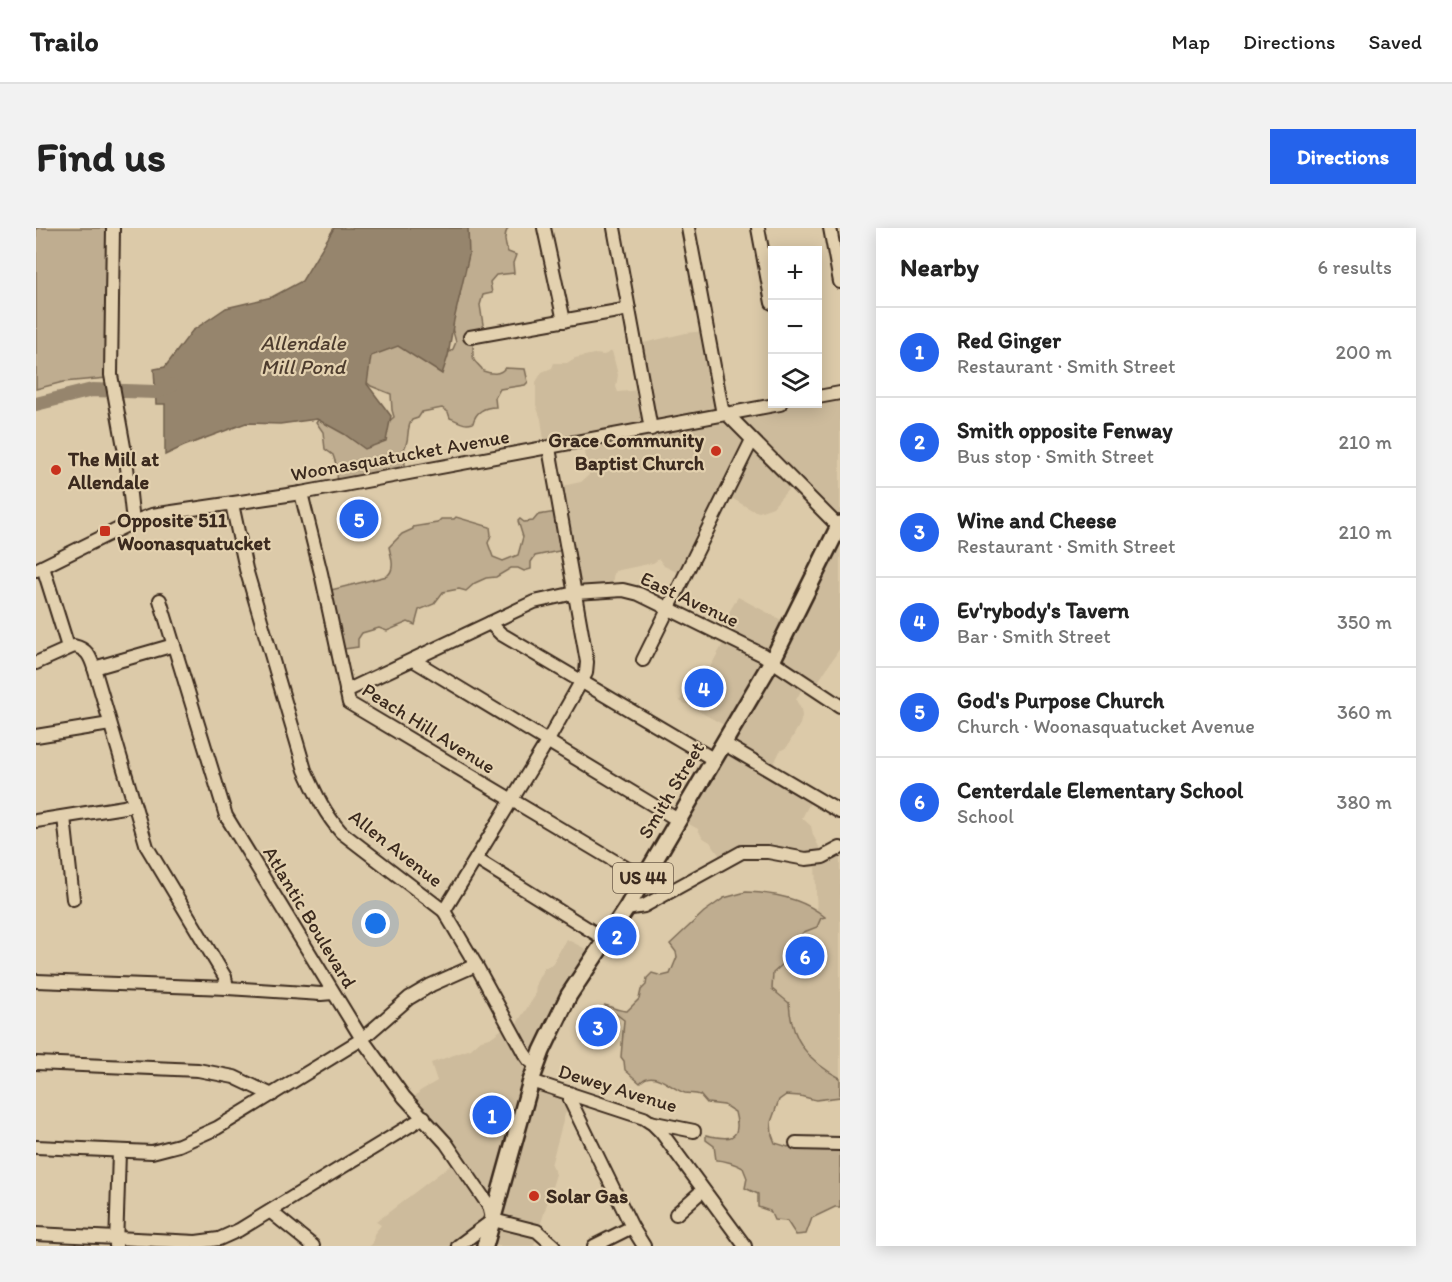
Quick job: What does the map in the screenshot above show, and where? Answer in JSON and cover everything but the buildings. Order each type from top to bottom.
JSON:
[{"type":"main road","name":"Smith Street","points":[[485,1246],[536,1065],[569,996],[626,909],[772,661],[839,525]]},
{"type":"street","points":[[113,228],[111,375],[134,522]]},
{"type":"street","points":[[544,228],[564,321]]},
{"type":"street","points":[[614,228],[651,429]]},
{"type":"street","points":[[688,228],[722,409],[839,525]]},
{"type":"street","points":[[758,228],[771,300]]},
{"type":"street","points":[[830,228],[840,282]]},
{"type":"street","points":[[470,337],[629,309]]},
{"type":"street","points":[[822,396],[840,393]]},
{"type":"street","name":"Woonasquatucket Avenue","points":[[39,568],[152,515],[301,493],[768,406]]},
{"type":"street","points":[[643,660],[753,440]]},
{"type":"street","points":[[444,911],[547,742],[586,673],[587,662],[549,448]]},
{"type":"street","name":"Peach Hill Avenue","points":[[301,493],[321,573],[347,700],[352,706],[643,879]]},
{"type":"street","name":"Allen Avenue","points":[[232,504],[246,569],[305,770],[316,796],[331,821],[341,832],[444,911],[524,1053],[536,1065]]},
{"type":"street","points":[[39,568],[68,647]]},
{"type":"street","name":"East Avenue","points":[[346,691],[534,602],[575,593],[631,591],[669,607],[772,661],[840,706]]},
{"type":"street","name":"Atlantic Boulevard","points":[[160,600],[226,816],[362,1039],[392,1083],[446,1143],[489,1206],[492,1220]]},
{"type":"street","points":[[490,623],[501,634],[714,759]]},
{"type":"street","points":[[94,668],[174,645]]},
{"type":"street","points":[[36,663],[68,647],[74,646],[88,653],[150,853],[225,977],[227,988]]},
{"type":"street","points":[[413,660],[678,820]]},
{"type":"street","points":[[36,736],[110,724]]},
{"type":"street","points":[[723,743],[840,812]]},
{"type":"street","points":[[36,821],[133,804]]},
{"type":"street","points":[[64,817],[73,899]]},
{"type":"street","points":[[626,909],[650,903],[742,852],[768,852],[806,859],[823,857],[840,848]]},
{"type":"street","points":[[476,860],[606,940]]},
{"type":"street","points":[[36,1147],[119,1152],[160,1151],[194,1140],[362,1039],[409,998],[431,985],[476,965]]},
{"type":"street","points":[[36,981],[333,993]]},
{"type":"street","points":[[36,1063],[198,1070],[234,1077],[272,1095]]},
{"type":"street","name":"Dewey Avenue","points":[[531,1081],[644,1118],[650,1122],[694,1131]]},
{"type":"street","points":[[570,1093],[570,1100],[632,1227],[644,1246]]},
{"type":"street","points":[[36,1234],[116,1242],[221,1243],[424,1117]]},
{"type":"street","points":[[650,1122],[661,1132],[745,1246]]},
{"type":"street","points":[[796,1143],[840,1144]]},
{"type":"street","points":[[116,1242],[119,1152]]},
{"type":"street","points":[[676,1214],[703,1190]]},
{"type":"street","points":[[271,1212],[313,1246]]},
{"type":"street","points":[[458,1246],[492,1220],[537,1231],[554,1246]]},
{"type":"street","points":[[594,1246],[632,1227]]},
{"type":"shaded area","points":[[36,228],[107,228],[105,361],[107,378],[63,382],[36,389]]},
{"type":"shaded area","points":[[450,228],[508,228],[505,243],[508,252],[516,255],[513,263],[514,273],[496,275],[490,282],[492,293],[483,295],[480,305],[484,331],[475,334],[473,357],[483,371],[489,373],[498,373],[505,368],[525,369],[528,382],[525,385],[500,389],[495,398],[496,407],[481,410],[470,424],[450,418],[448,412],[442,408],[422,412],[418,418],[412,420],[409,427],[407,443],[403,450],[406,472],[338,484],[333,455],[325,449],[323,432],[316,422],[327,414],[386,424],[394,417],[391,394],[371,386],[361,377],[360,362],[395,338],[444,357],[453,349],[456,342],[452,328],[454,312],[460,295]]},
{"type":"shaded area","points":[[704,331],[724,414],[768,406],[768,408],[822,408],[822,395],[840,391],[840,648],[814,688],[804,685],[796,700],[801,709],[800,724],[787,747],[780,751],[771,770],[813,797],[802,818],[811,826],[823,855],[757,850],[722,859],[710,842],[702,837],[698,829],[676,817],[724,725],[680,701],[700,667],[708,671],[724,642],[715,636],[738,597],[787,623],[836,529],[791,486],[773,507],[759,512],[723,493],[681,574],[664,566],[659,559],[653,563],[615,571],[613,589],[575,593],[553,488],[581,482],[589,475],[582,442],[545,447],[541,419],[536,405],[536,382],[542,372],[552,368],[554,363],[567,363],[575,358],[594,354],[604,355],[612,351],[618,375],[616,387],[618,392],[640,390],[635,345]]},
{"type":"shaded area","points":[[556,512],[564,550],[535,556],[531,562],[531,569],[524,571],[511,568],[496,577],[475,583],[466,591],[459,589],[443,592],[434,604],[419,610],[415,625],[408,622],[387,631],[379,628],[362,633],[358,639],[358,647],[337,650],[323,592],[387,576],[392,566],[389,547],[413,527],[456,517],[490,527],[491,535],[488,543],[493,557],[503,561],[518,555],[523,537],[518,521],[520,519],[524,522],[533,521],[538,515]]},
{"type":"shaded area","points":[[840,855],[840,1090],[796,1088],[767,994],[773,917],[817,918],[815,863]]},
{"type":"shaded area","points":[[746,892],[798,901],[825,917],[821,918],[817,927],[801,935],[804,945],[773,973],[772,989],[789,1003],[793,1028],[804,1048],[819,1065],[840,1078],[840,1097],[816,1100],[786,1095],[779,1100],[771,1122],[775,1143],[788,1147],[798,1141],[840,1142],[840,1207],[835,1207],[812,1218],[806,1234],[796,1235],[787,1221],[774,1220],[770,1211],[758,1207],[758,1194],[745,1188],[747,1178],[743,1168],[730,1162],[716,1160],[714,1146],[706,1140],[706,1135],[721,1138],[732,1137],[737,1129],[735,1112],[724,1105],[707,1103],[700,1095],[685,1093],[656,1078],[651,1077],[640,1083],[625,1070],[621,1057],[624,1020],[604,1005],[627,1011],[639,999],[647,978],[652,973],[662,976],[670,974],[677,957],[670,944],[704,912],[724,898]]},
{"type":"shaded area","points":[[566,939],[590,951],[530,1079],[559,1090],[572,1108],[565,1114],[551,1165],[556,1174],[534,1246],[370,1246],[373,1243],[374,1234],[381,1225],[376,1222],[457,1160],[409,1103],[420,1091],[437,1081],[431,1063],[471,1049],[481,1040],[490,1038],[505,1027],[511,1032],[535,996],[536,983],[544,968],[552,965]]},
{"type":"water","name":"Allendale Mill Pond","points":[[334,228],[468,228],[469,255],[448,356],[442,374],[398,346],[371,356],[367,384],[391,416],[386,441],[365,449],[317,419],[280,424],[246,423],[165,455],[165,404],[156,404],[154,369],[165,367],[192,331],[226,308],[272,297],[302,281]]},
{"type":"waterway","points":[[36,404],[92,390],[156,392],[172,385]]},
{"type":"place","name":"Grace Community Baptist Church","points":[[716,451]]},
{"type":"place","name":"The Mill at Allendale","points":[[56,470]]},
{"type":"place","name":"God's Purpose Church","points":[[359,519]]},
{"type":"place","name":"Opposite 511 Woonasquatucket","points":[[105,531]]},
{"type":"place","name":"Ev'rybody's Tavern","points":[[704,688]]},
{"type":"place","name":"Smith opposite Fenway","points":[[617,936]]},
{"type":"place","name":"Centerdale Elementary School","points":[[805,956]]},
{"type":"place","name":"Wine and Cheese","points":[[598,1027]]},
{"type":"place","name":"Red Ginger","points":[[492,1115]]},
{"type":"place","name":"Solar Gas","points":[[534,1196]]}]
